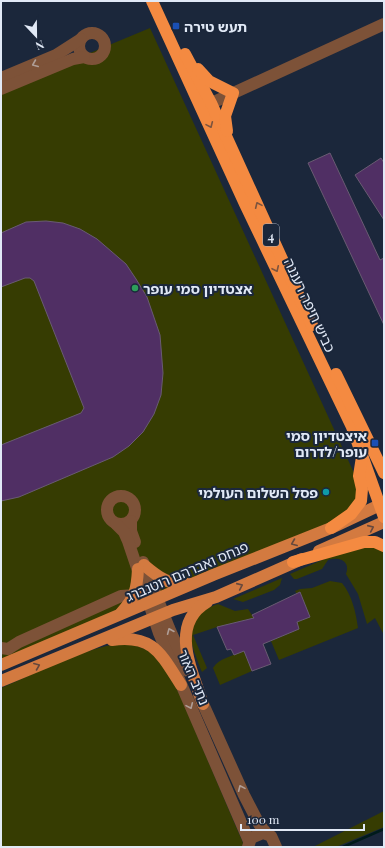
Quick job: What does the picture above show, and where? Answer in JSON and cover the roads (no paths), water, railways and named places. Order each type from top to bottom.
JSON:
[{"type":"highway","name":"כביש חיפה רעננה","points":[[152,1],[206,105],[241,167],[319,340],[383,470]]},
{"type":"highway","name":"כביש חיפה רעננה","points":[[161,1],[206,105],[352,427],[382,504],[384,517]]},
{"type":"highway","points":[[184,52],[209,81],[233,93],[225,116],[226,124],[241,167]]},
{"type":"highway","points":[[331,528],[351,514],[361,501],[362,489],[359,476],[362,454]]},
{"type":"highway","points":[[293,562],[364,542],[375,542],[384,546]]},
{"type":"main road","name":"פנחס ואברהם רוטנברג","points":[[1,665],[194,583],[331,528],[382,504]]},
{"type":"main road","points":[[203,704],[186,652],[184,635],[189,620],[196,611],[204,603],[216,597],[384,522]]},
{"type":"main road","points":[[120,615],[135,595],[141,567],[165,580],[181,584],[194,583]]},
{"type":"main road","points":[[1,681],[159,616],[216,597]]},
{"type":"main road","points":[[82,648],[124,638],[147,642],[161,655],[181,685]]},
{"type":"street","points":[[206,105],[384,24]]},
{"type":"street","points":[[1,78],[56,55],[87,34],[95,34],[102,38],[105,45],[102,53],[96,58],[84,56],[73,59],[1,89]]},
{"type":"street","points":[[81,39],[79,50],[84,56]]},
{"type":"street","points":[[117,497],[127,498],[134,505],[135,514],[131,521],[122,525],[116,524],[109,517],[107,510],[111,501],[117,497]]},
{"type":"street","name":"נתיב האור","points":[[131,521],[131,531],[152,601],[203,704],[244,795],[259,824],[273,839],[276,847]]},
{"type":"street","name":"נתיב האור","points":[[116,524],[124,532],[141,567]]},
{"type":"street","points":[[1,648],[8,649],[19,642],[121,596],[135,595]]},
{"type":"street","name":"נתיב האור","points":[[159,616],[181,685],[249,844]]},
{"type":"street","points":[[249,844],[258,833],[267,834]]},
{"type":"waterway","points":[[343,847],[384,829]]},
{"type":"place","name":"תעש טירה","points":[[176,26]]},
{"type":"place","name":"אצטדיון סמי עופר","points":[[135,288]]},
{"type":"place","name":"איצטדיון סמי עופר/לדרום","points":[[375,443]]},
{"type":"place","name":"פסל השלום העולמי","points":[[326,492]]}]
